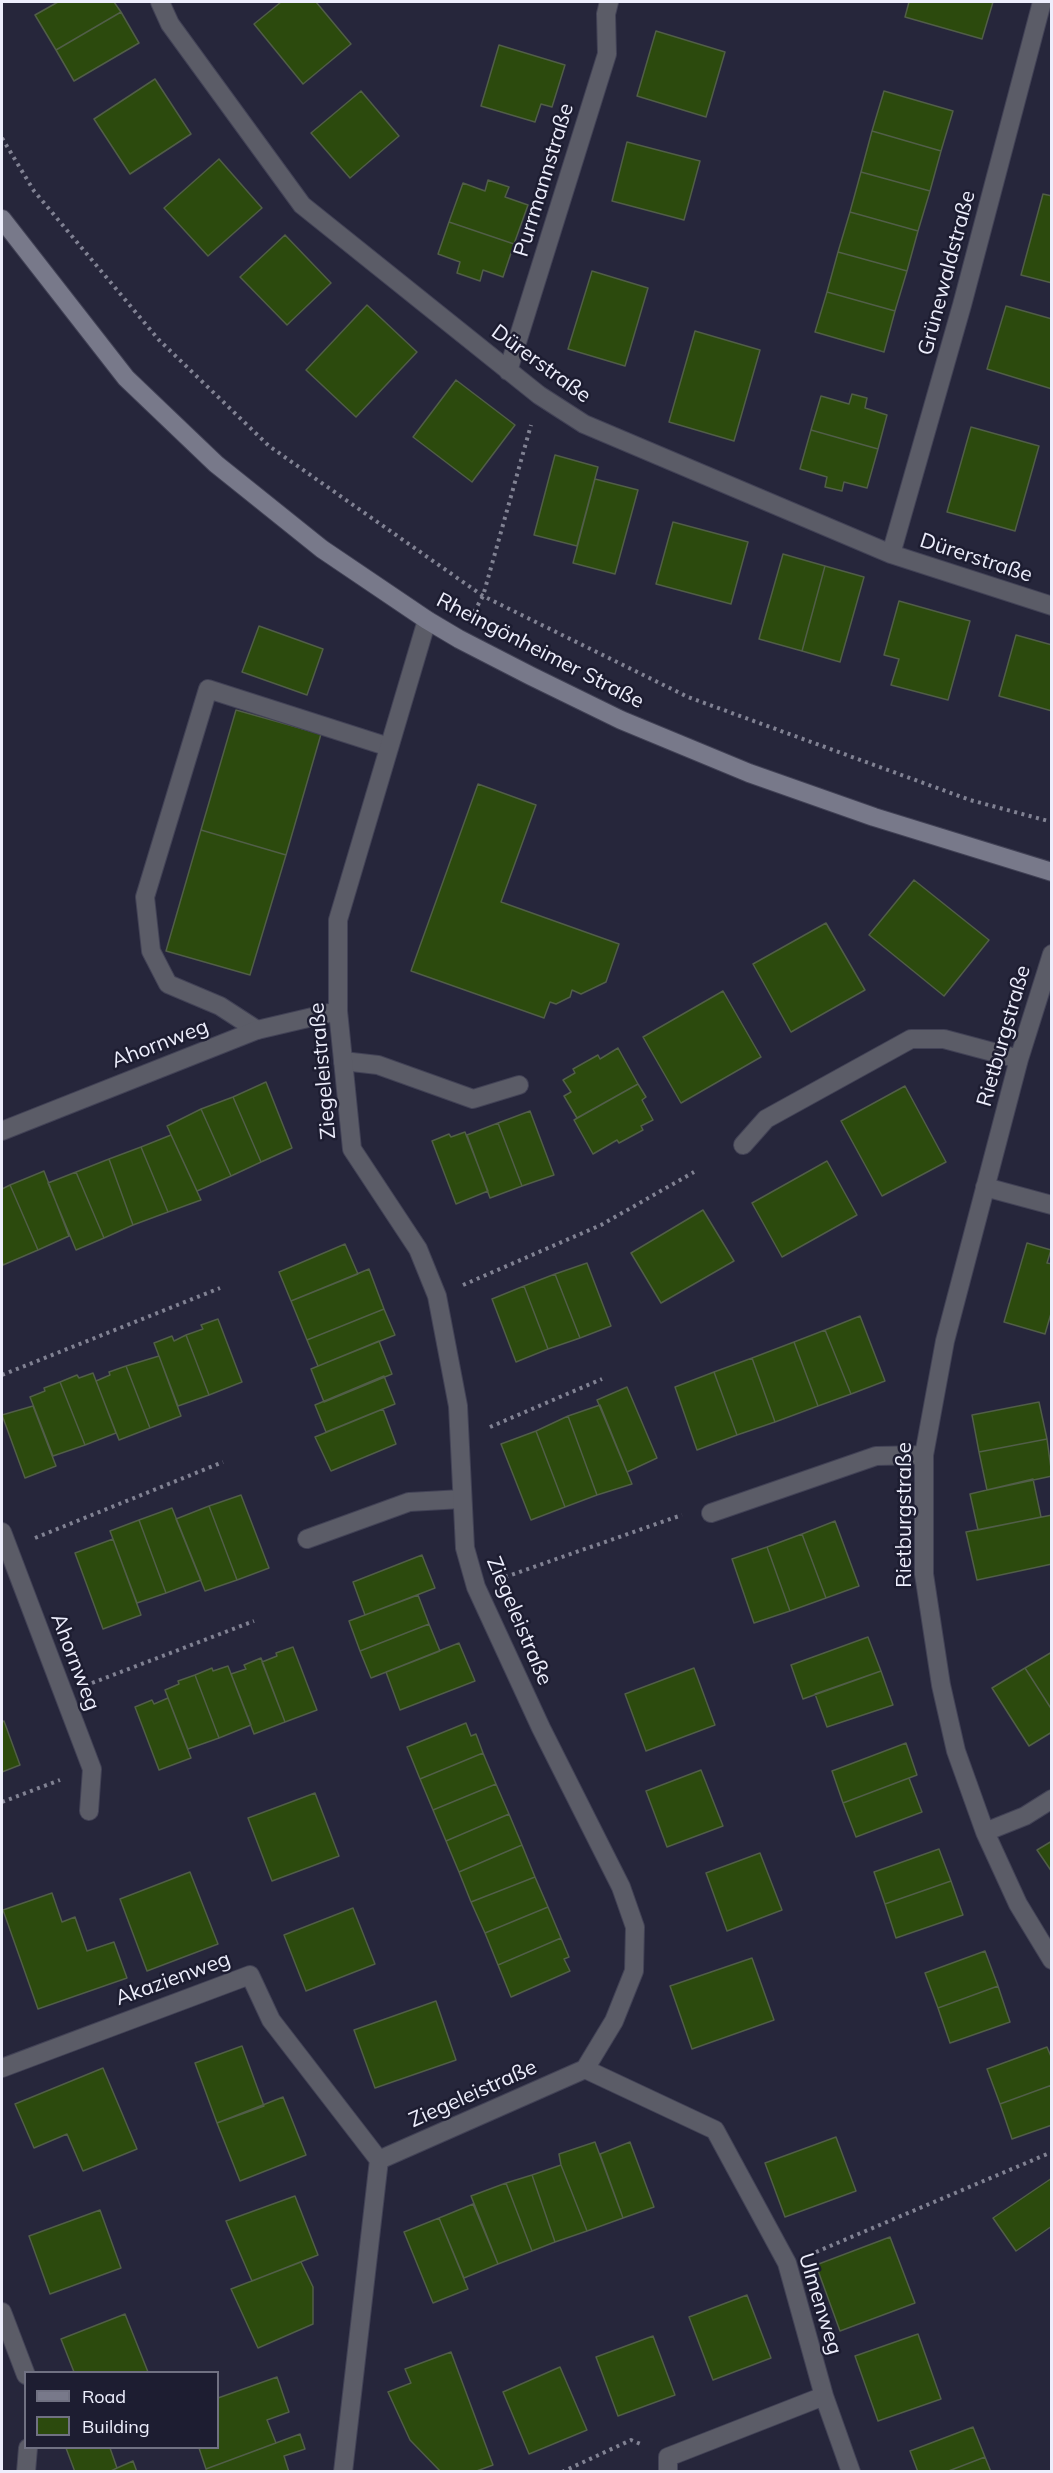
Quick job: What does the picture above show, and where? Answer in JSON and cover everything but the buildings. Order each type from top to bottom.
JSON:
[{"type":"street","name":"Dürerstraße","points":[[160,2],[170,24],[302,206],[539,395],[584,424],[891,554],[1052,606]]},
{"type":"street","name":"Purrmannstraße","points":[[508,371],[607,54],[606,14],[609,2]]},
{"type":"street","name":"Grünewaldstraße","points":[[891,554],[962,305],[1042,2]]},
{"type":"street","name":"Rheingönheimer Straße","points":[[2,219],[126,378],[216,464],[322,549],[427,620],[459,639],[621,720],[748,773],[874,817],[1052,872]]},
{"type":"street","name":"Ziegeleistraße","points":[[379,2160],[585,2069],[614,2021],[634,1971],[635,1927],[621,1887],[541,1728],[476,1587],[465,1548],[458,1406],[437,1296],[418,1249],[352,1149],[338,1011],[338,920],[427,620]]},
{"type":"street","points":[[257,1030],[220,1006],[168,984],[151,951],[145,897],[208,689],[389,747]]},
{"type":"street","name":"Rietburgstraße","points":[[1052,954],[1019,1059],[945,1341],[924,1455],[924,1574],[939,1674],[956,1751],[985,1832],[1018,1904],[1052,1960]]},
{"type":"street","name":"Ahornweg","points":[[2,1131],[257,1030],[338,1011]]},
{"type":"street","points":[[743,1145],[766,1119],[911,1039],[944,1039],[1019,1059]]},
{"type":"street","points":[[343,1061],[378,1065],[473,1099],[519,1085]]},
{"type":"street","points":[[985,1187],[1052,1205]]},
{"type":"street","points":[[711,1513],[876,1456],[924,1455]]},
{"type":"street","points":[[308,1539],[409,1502],[462,1499]]},
{"type":"street","name":"Ahornweg","points":[[5,1540],[92,1769],[89,1811]]},
{"type":"street","points":[[985,1832],[1025,1816],[1052,1799]]},
{"type":"street","name":"Akazienweg","points":[[2,2068],[250,1975],[271,2020],[379,2160]]},
{"type":"street","name":"Ulmenweg","points":[[585,2069],[714,2130],[788,2264],[824,2396],[851,2472]]},
{"type":"street","points":[[344,2472],[379,2160]]},
{"type":"street","points":[[2,2312],[24,2371]]},
{"type":"street","points":[[668,2464],[824,2396]]},
{"type":"street","points":[[26,2472],[28,2449]]},
{"type":"path","points":[[2,138],[34,191],[159,340],[268,446],[483,597],[688,697],[969,800],[1052,822]]},
{"type":"path","points":[[459,639],[483,597],[539,395]]},
{"type":"path","points":[[437,1296],[601,1225],[694,1172]]},
{"type":"path","points":[[2,1375],[219,1288]]},
{"type":"path","points":[[461,1439],[602,1379]]},
{"type":"path","points":[[5,1540],[223,1462]]},
{"type":"path","points":[[476,1587],[688,1513],[711,1513]]},
{"type":"path","points":[[63,1695],[254,1621]]},
{"type":"path","points":[[2,1802],[92,1769]]},
{"type":"path","points":[[788,2264],[1052,2152]]},
{"type":"path","points":[[562,2472],[631,2440],[668,2464]]}]
